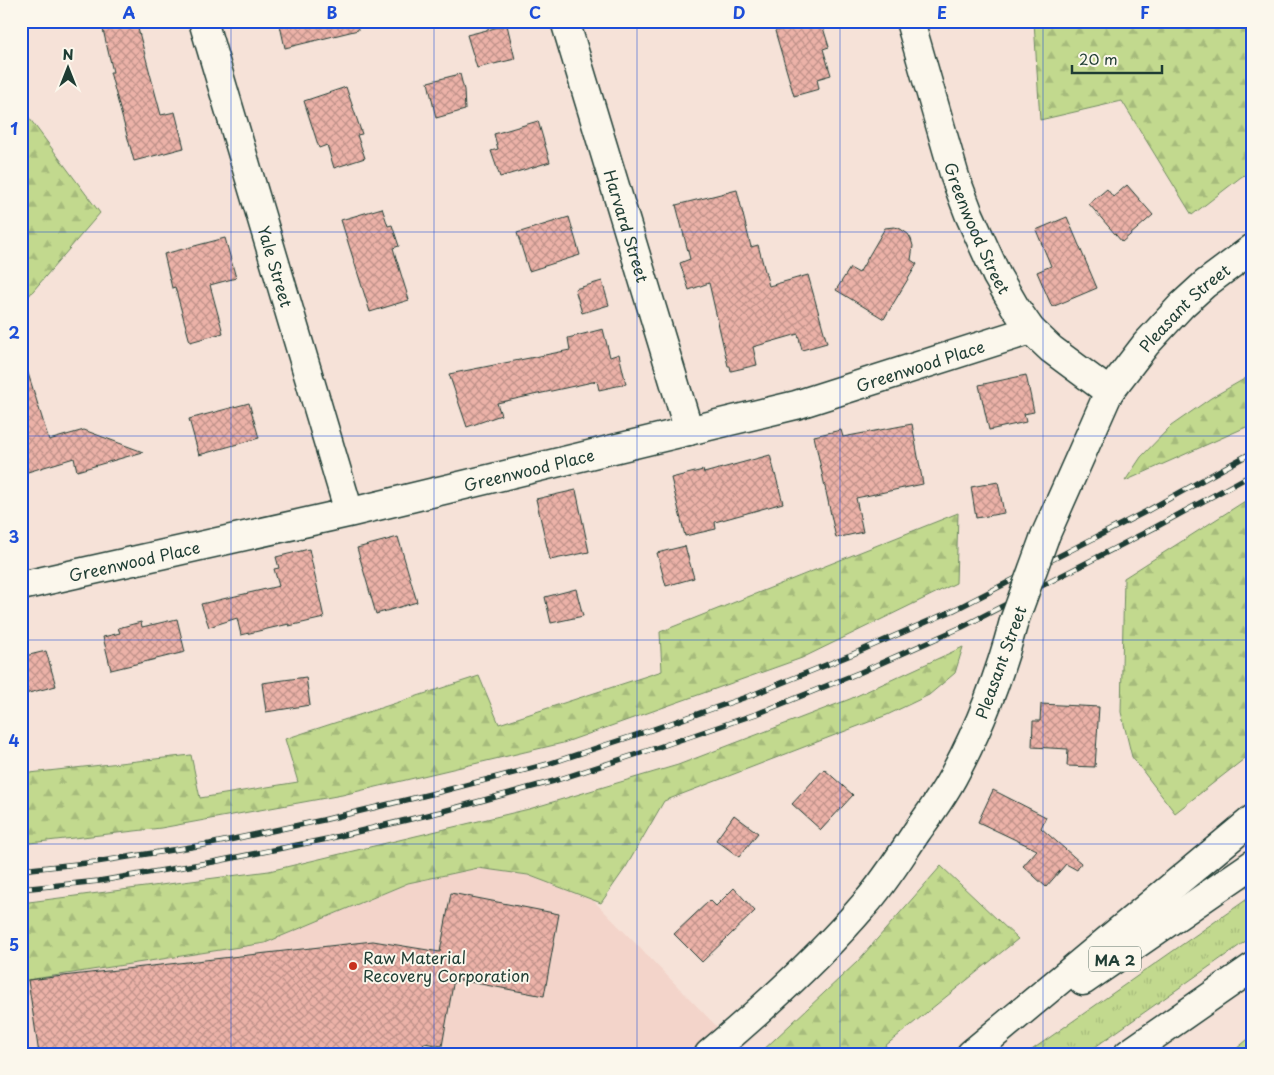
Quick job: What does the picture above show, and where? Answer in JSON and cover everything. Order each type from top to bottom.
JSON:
[{"type":"main road","name":"Yale Street","points":[[203,21],[349,512]]},
{"type":"main road","name":"Harvard Street","points":[[565,21],[689,431]]},
{"type":"main road","name":"Greenwood Street","points":[[910,21],[955,177],[969,214],[997,276],[1031,330],[1051,349],[1109,392]]},
{"type":"main road","name":"Pleasant Street","points":[[709,1054],[782,991],[824,950],[866,903],[901,856],[955,774],[986,706],[1004,660],[1014,621],[1045,536],[1109,392],[1146,344],[1182,304],[1253,248]]},
{"type":"main road","name":"Greenwood Place","points":[[21,586],[349,512],[796,405],[1031,330]]},
{"type":"main road","points":[[971,1054],[1253,819]]},
{"type":"main road","name":"MA 2","points":[[977,1054],[1253,864]]},
{"type":"main road","points":[[1128,1054],[1253,967]]},
{"type":"shaded area","points":[[478,868],[528,875],[594,901],[732,1042],[716,1054],[21,1054],[21,981],[265,943],[408,883]]},
{"type":"green space","points":[[1034,21],[1253,21],[1253,170],[1192,215],[1122,101],[1040,120]]},
{"type":"green space","points":[[21,107],[100,213],[21,305]]},
{"type":"green space","points":[[1253,376],[1253,424],[1125,481],[1141,457],[1171,426],[1211,398]]},
{"type":"green space","points":[[1253,496],[1253,752],[1175,813],[1132,757],[1121,712],[1124,578]]},
{"type":"green space","points":[[958,513],[956,583],[802,658],[563,743],[342,795],[161,828],[21,844],[21,774],[191,755],[200,798],[298,782],[285,739],[479,676],[499,724],[662,671],[660,632]]},
{"type":"green space","points":[[963,647],[955,673],[929,695],[887,715],[664,801],[626,867],[601,903],[528,875],[478,868],[408,883],[265,943],[21,981],[21,903],[269,871],[529,809],[678,765],[850,699]]},
{"type":"green space","points":[[941,866],[1018,939],[875,1054],[759,1054],[857,962]]},
{"type":"green space","points":[[1253,895],[1253,936],[1085,1054],[1026,1054]]},
{"type":"green space","points":[[1253,1035],[1253,1054],[1230,1054]]},
{"type":"building","points":[[101,21],[136,21],[161,115],[175,112],[184,148],[134,161],[110,72],[113,72]]},
{"type":"building","points":[[279,21],[357,21],[358,30],[285,48]]},
{"type":"building","points":[[784,21],[821,21],[829,47],[823,49],[831,75],[817,79],[819,89],[794,96],[775,31],[786,28]]},
{"type":"building","points":[[507,25],[515,59],[477,68],[467,35]]},
{"type":"building","points":[[460,74],[464,90],[465,110],[436,118],[428,82]]},
{"type":"building","points":[[346,87],[362,134],[357,135],[365,158],[334,168],[327,145],[319,148],[304,101]]},
{"type":"building","points":[[538,121],[550,162],[500,177],[491,151],[498,149],[494,134]]},
{"type":"building","points":[[1127,185],[1153,215],[1122,242],[1089,204],[1107,189],[1113,197]]},
{"type":"building","points":[[737,190],[751,247],[758,245],[769,286],[808,275],[827,343],[802,350],[798,334],[753,347],[757,365],[731,371],[730,366],[728,366],[709,283],[689,290],[680,263],[690,259],[676,205]]},
{"type":"building","points":[[382,208],[388,226],[392,225],[399,246],[393,248],[409,300],[370,312],[341,220]]},
{"type":"building","points":[[569,217],[580,255],[529,271],[517,233]]},
{"type":"building","points":[[1067,217],[1097,288],[1052,307],[1037,272],[1051,266],[1036,230]]},
{"type":"building","points":[[894,227],[908,234],[913,246],[911,260],[917,264],[884,319],[836,290],[850,268],[859,273],[885,228]]},
{"type":"building","points":[[225,238],[236,278],[210,285],[223,333],[190,342],[175,287],[172,288],[164,254]]},
{"type":"building","points":[[602,281],[609,305],[582,313],[575,289]]},
{"type":"building","points":[[603,329],[610,357],[619,354],[626,384],[599,390],[597,381],[497,403],[501,415],[467,427],[449,374],[570,350],[568,338]]},
{"type":"building","points":[[21,370],[27,370],[49,440],[84,430],[143,452],[77,471],[74,458],[21,474]]},
{"type":"building","points":[[1026,375],[1034,412],[1024,414],[1026,422],[989,430],[979,385]]},
{"type":"building","points":[[249,403],[259,438],[199,455],[189,419]]},
{"type":"building","points":[[912,424],[923,484],[856,498],[863,532],[836,538],[814,436],[841,430],[843,437]]},
{"type":"building","points":[[770,455],[783,503],[715,522],[716,529],[685,536],[671,478],[703,470],[704,473]]},
{"type":"building","points":[[998,482],[1004,513],[976,518],[971,487]]},
{"type":"building","points":[[576,490],[589,552],[550,560],[536,499]]},
{"type":"building","points":[[398,537],[417,602],[376,614],[357,548]]},
{"type":"building","points":[[685,546],[694,578],[666,586],[657,553]]},
{"type":"building","points":[[309,549],[324,618],[241,635],[237,618],[209,627],[201,604],[279,586],[274,569],[279,568],[276,557]]},
{"type":"building","points":[[576,589],[583,616],[551,623],[545,597]]},
{"type":"building","points":[[177,619],[185,652],[111,670],[103,637],[120,633],[118,628],[141,622],[142,627]]},
{"type":"building","points":[[46,651],[56,686],[21,695],[21,657]]},
{"type":"building","points":[[306,677],[310,705],[266,712],[262,683]]},
{"type":"building","points":[[1041,704],[1099,707],[1095,767],[1067,766],[1068,749],[1032,747],[1033,721],[1040,721]]},
{"type":"building","points":[[824,769],[853,795],[821,830],[792,804]]},
{"type":"building","points":[[993,790],[1046,817],[1041,828],[1081,863],[1077,870],[1066,864],[1046,887],[1023,866],[1037,850],[978,822]]},
{"type":"building","points":[[734,815],[758,833],[739,857],[716,840]]},
{"type":"building","points":[[734,888],[755,911],[702,962],[674,934],[710,900],[716,906]]},
{"type":"building","name":"Raw Material Recovery Corporation","points":[[451,893],[559,914],[544,996],[454,979],[442,1046],[424,1043],[422,1054],[39,1054],[28,980],[373,941],[440,952]]},
{"type":"railway","points":[[21,870],[96,862],[210,844],[323,820],[548,764],[651,730],[752,695],[954,610],[1145,512],[1253,452]]},
{"type":"railway","points":[[21,889],[99,881],[213,862],[327,839],[440,812],[554,781],[656,748],[759,713],[861,672],[962,627],[1154,528],[1253,474]]},
{"type":"place","name":"Raw Material Recovery Corporation","points":[[353,966]]}]
